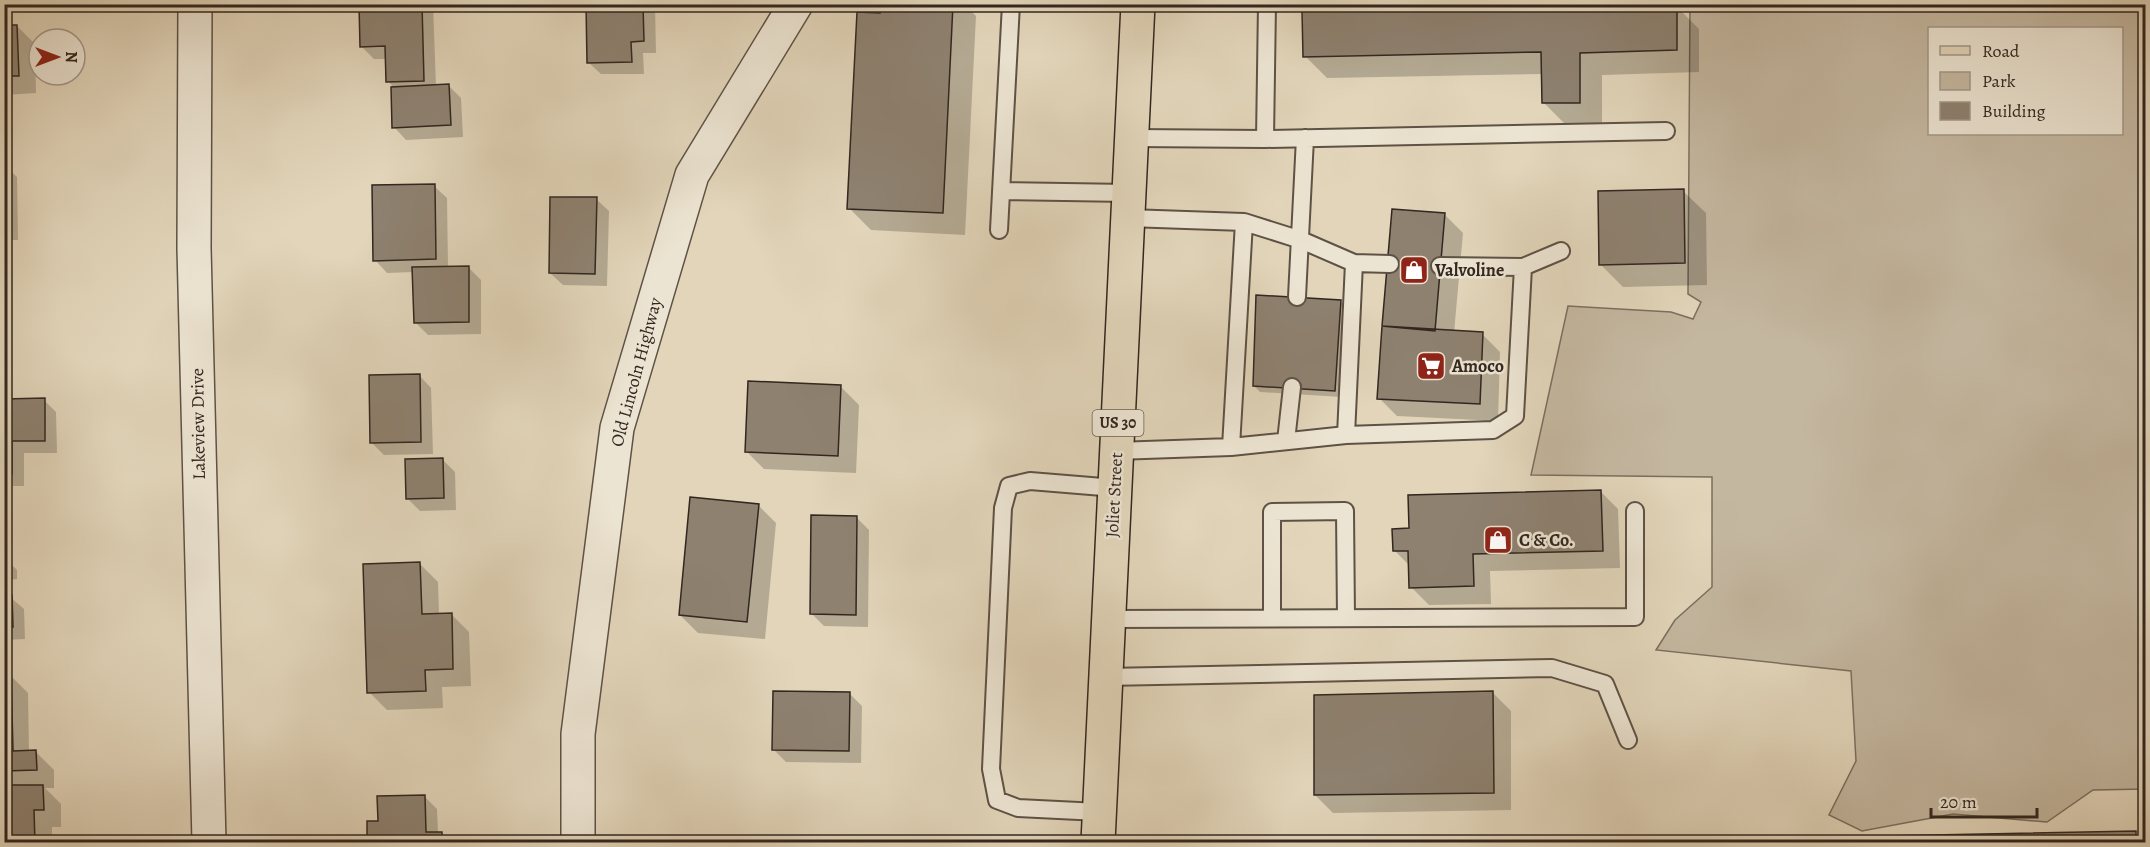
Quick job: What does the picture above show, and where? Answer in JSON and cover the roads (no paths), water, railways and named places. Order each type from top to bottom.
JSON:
[{"type":"main road","name":"Joliet Street","points":[[1098,827],[1138,4]]},
{"type":"street","name":"Lakeview Drive","points":[[195,4],[194,248],[208,843]]},
{"type":"street","name":"Old Lincoln Highway","points":[[578,843],[578,734],[618,428],[692,175],[796,4]]},
{"type":"lane","points":[[999,230],[1011,4]]},
{"type":"lane","points":[[1265,139],[1267,4]]},
{"type":"lane","points":[[1132,138],[1265,139],[1666,131]]},
{"type":"lane","points":[[1297,297],[1305,138]]},
{"type":"lane","points":[[1001,191],[1244,222],[1301,240],[1354,262],[1390,264]]},
{"type":"lane","points":[[1231,447],[1244,222]]},
{"type":"lane","points":[[1440,266],[1523,267],[1561,251]]},
{"type":"lane","points":[[1346,435],[1354,262]]},
{"type":"lane","points":[[1116,451],[1231,447],[1346,435],[1493,430],[1515,416],[1523,267]]},
{"type":"lane","points":[[1286,441],[1292,387]]},
{"type":"lane","points":[[1098,827],[1018,808],[997,800],[991,769],[1003,508],[1009,486],[1030,481],[1115,488]]},
{"type":"lane","points":[[1272,618],[1272,512],[1345,511],[1346,618]]},
{"type":"lane","points":[[1108,619],[1635,617],[1635,511]]},
{"type":"lane","points":[[1106,677],[1552,668],[1605,684],[1628,740]]},
{"type":"place","name":"Valvoline","points":[[1414,270]]},
{"type":"place","name":"Amoco","points":[[1431,366]]},
{"type":"place","name":"C & Co.","points":[[1498,540]]}]
